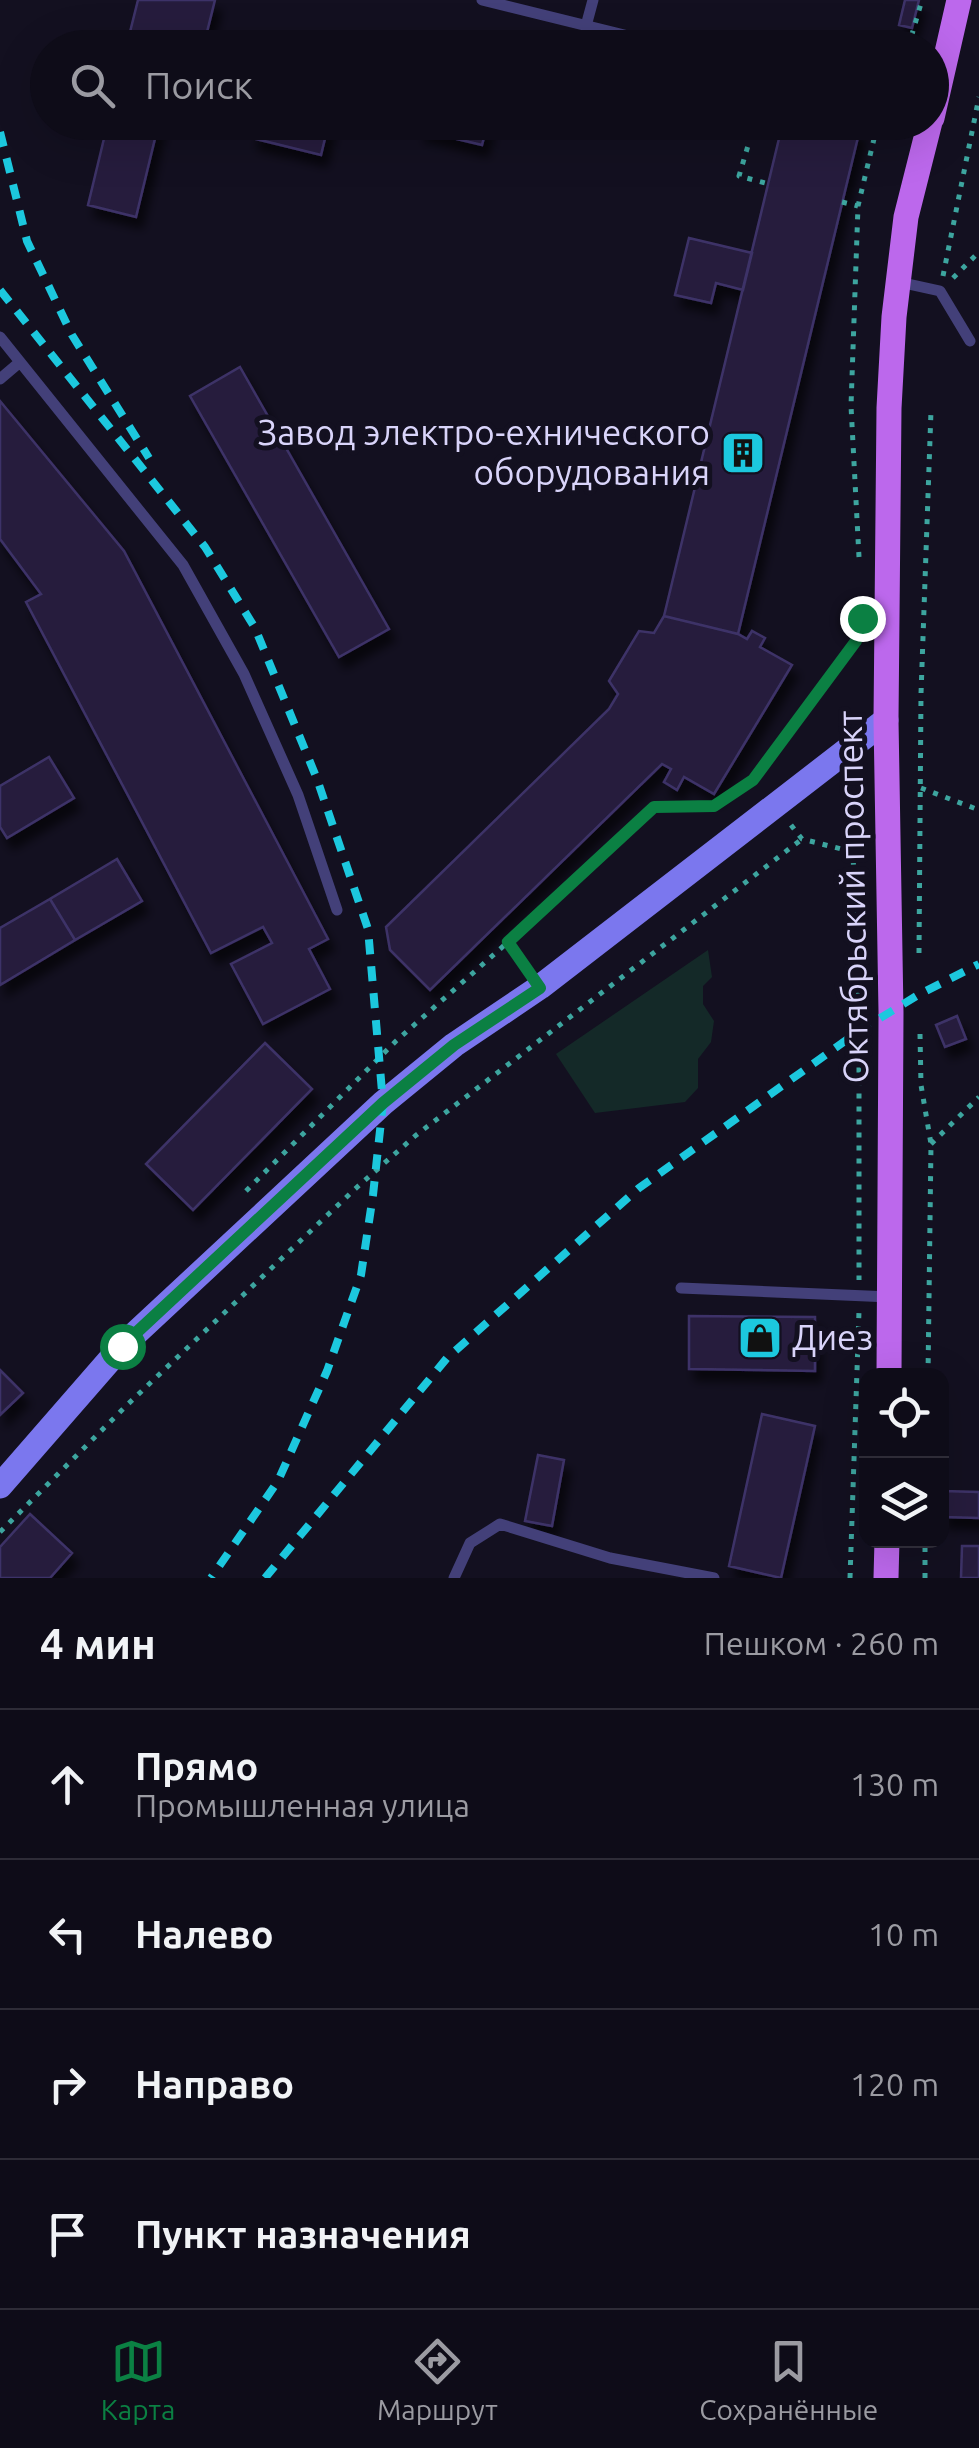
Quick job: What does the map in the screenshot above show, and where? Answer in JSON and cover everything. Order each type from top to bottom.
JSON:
[{"type":"main road","name":"Октябрьский проспект","points":[[949,43],[959,0]]},
{"type":"main road","name":"Октябрьский проспект","points":[[888,1368],[889,408],[906,217],[926,140]]},
{"type":"main road","points":[[0,1486],[122,1346],[383,1103],[454,1045],[540,988],[886,720]]},
{"type":"main road","points":[[886,1548],[886,1578]]},
{"type":"lane","points":[[482,0],[603,30]]},
{"type":"lane","points":[[586,26],[592,0]]},
{"type":"lane","points":[[898,281],[940,291],[970,341]]},
{"type":"lane","points":[[0,337],[183,565],[244,674],[298,794],[336,910]]},
{"type":"lane","points":[[0,379],[20,362]]},
{"type":"lane","points":[[681,1288],[890,1297]]},
{"type":"lane","points":[[454,1578],[470,1543],[500,1524],[610,1558],[714,1578]]},
{"type":"path","points":[[915,30],[922,0]]},
{"type":"path","points":[[940,291],[979,97]]},
{"type":"path","points":[[749,140],[739,176],[768,184]]},
{"type":"path","points":[[859,560],[852,406],[858,206],[874,140]]},
{"type":"path","points":[[842,202],[858,206]]},
{"type":"path","points":[[940,291],[979,252]]},
{"type":"path","points":[[919,957],[921,694],[931,411]]},
{"type":"path","points":[[540,988],[508,942],[654,807],[714,806],[753,780],[856,641],[862,618]]},
{"type":"path","points":[[921,788],[979,810]]},
{"type":"path","points":[[0,1532],[141,1392],[415,1136],[802,839],[854,852],[859,1296],[850,1578]]},
{"type":"path","points":[[920,1031],[921,1085],[932,1144],[928,1368]]},
{"type":"path","points":[[932,1144],[979,1097]]},
{"type":"path","points":[[925,1578],[926,1548]]},
{"type":"green space","points":[[708,950],[712,977],[703,986],[703,1004],[714,1021],[711,1042],[698,1059],[698,1088],[685,1102],[595,1113],[556,1054]]},
{"type":"building","points":[[138,0],[215,0],[208,30],[130,30]]},
{"type":"building","points":[[905,0],[919,0],[912,28],[899,25]]},
{"type":"building","points":[[104,140],[155,140],[136,217],[88,205]]},
{"type":"building","points":[[260,140],[325,140],[321,155]]},
{"type":"building","name":"Завод электро-ехнического оборудования","points":[[779,140],[857,140],[738,634],[664,616]]},
{"type":"building","points":[[689,238],[752,253],[743,290],[716,283],[711,303],[675,295]]},
{"type":"building","points":[[240,367],[389,629],[339,657],[190,396]]},
{"type":"building","points":[[0,401],[124,551],[328,939],[309,949],[330,989],[263,1024],[231,964],[272,943],[263,927],[211,953],[26,602],[41,594],[0,539]]},
{"type":"building","points":[[664,616],[747,639],[752,631],[765,638],[760,647],[792,665],[714,794],[684,777],[677,790],[664,782],[671,769],[662,764],[430,990],[390,950],[386,927],[609,709],[618,694],[609,681],[639,631],[654,633]]},
{"type":"building","points":[[49,757],[74,798],[7,838],[0,827],[0,786]]},
{"type":"building","points":[[117,859],[142,901],[75,940],[50,899]]},
{"type":"building","points":[[50,899],[75,940],[0,985],[0,928]]},
{"type":"building","points":[[957,1016],[966,1039],[945,1047],[936,1025]]},
{"type":"building","points":[[265,1043],[312,1089],[193,1210],[146,1164]]},
{"type":"building","points":[[689,1316],[815,1317],[815,1371],[689,1369]]},
{"type":"building","points":[[0,1370],[23,1393],[0,1415]]},
{"type":"building","points":[[762,1414],[815,1426],[781,1578],[729,1566]]},
{"type":"building","points":[[538,1455],[564,1460],[552,1526],[525,1521]]},
{"type":"building","points":[[949,1491],[979,1492],[979,1518],[949,1517]]},
{"type":"building","points":[[30,1514],[72,1553],[50,1578],[0,1578],[0,1547]]},
{"type":"building","points":[[962,1546],[979,1546],[979,1578],[961,1578]]},
{"type":"railway","points":[[0,132],[27,241],[72,335],[149,458]]},
{"type":"railway","points":[[0,290],[205,547],[255,628],[317,779],[368,929],[383,1103],[361,1275],[327,1371],[278,1481],[211,1578]]},
{"type":"railway","points":[[265,1578],[447,1358],[639,1188],[859,1031],[979,964]]},
{"type":"place","name":"Завод электро-ехнического оборудования","points":[[743,453]]},
{"type":"place","name":"Диез","points":[[760,1338]]},
{"type":"route","points":[[122,1346],[383,1103],[454,1045],[540,988],[508,942],[654,807],[714,806],[753,780],[856,641],[862,618]]}]
